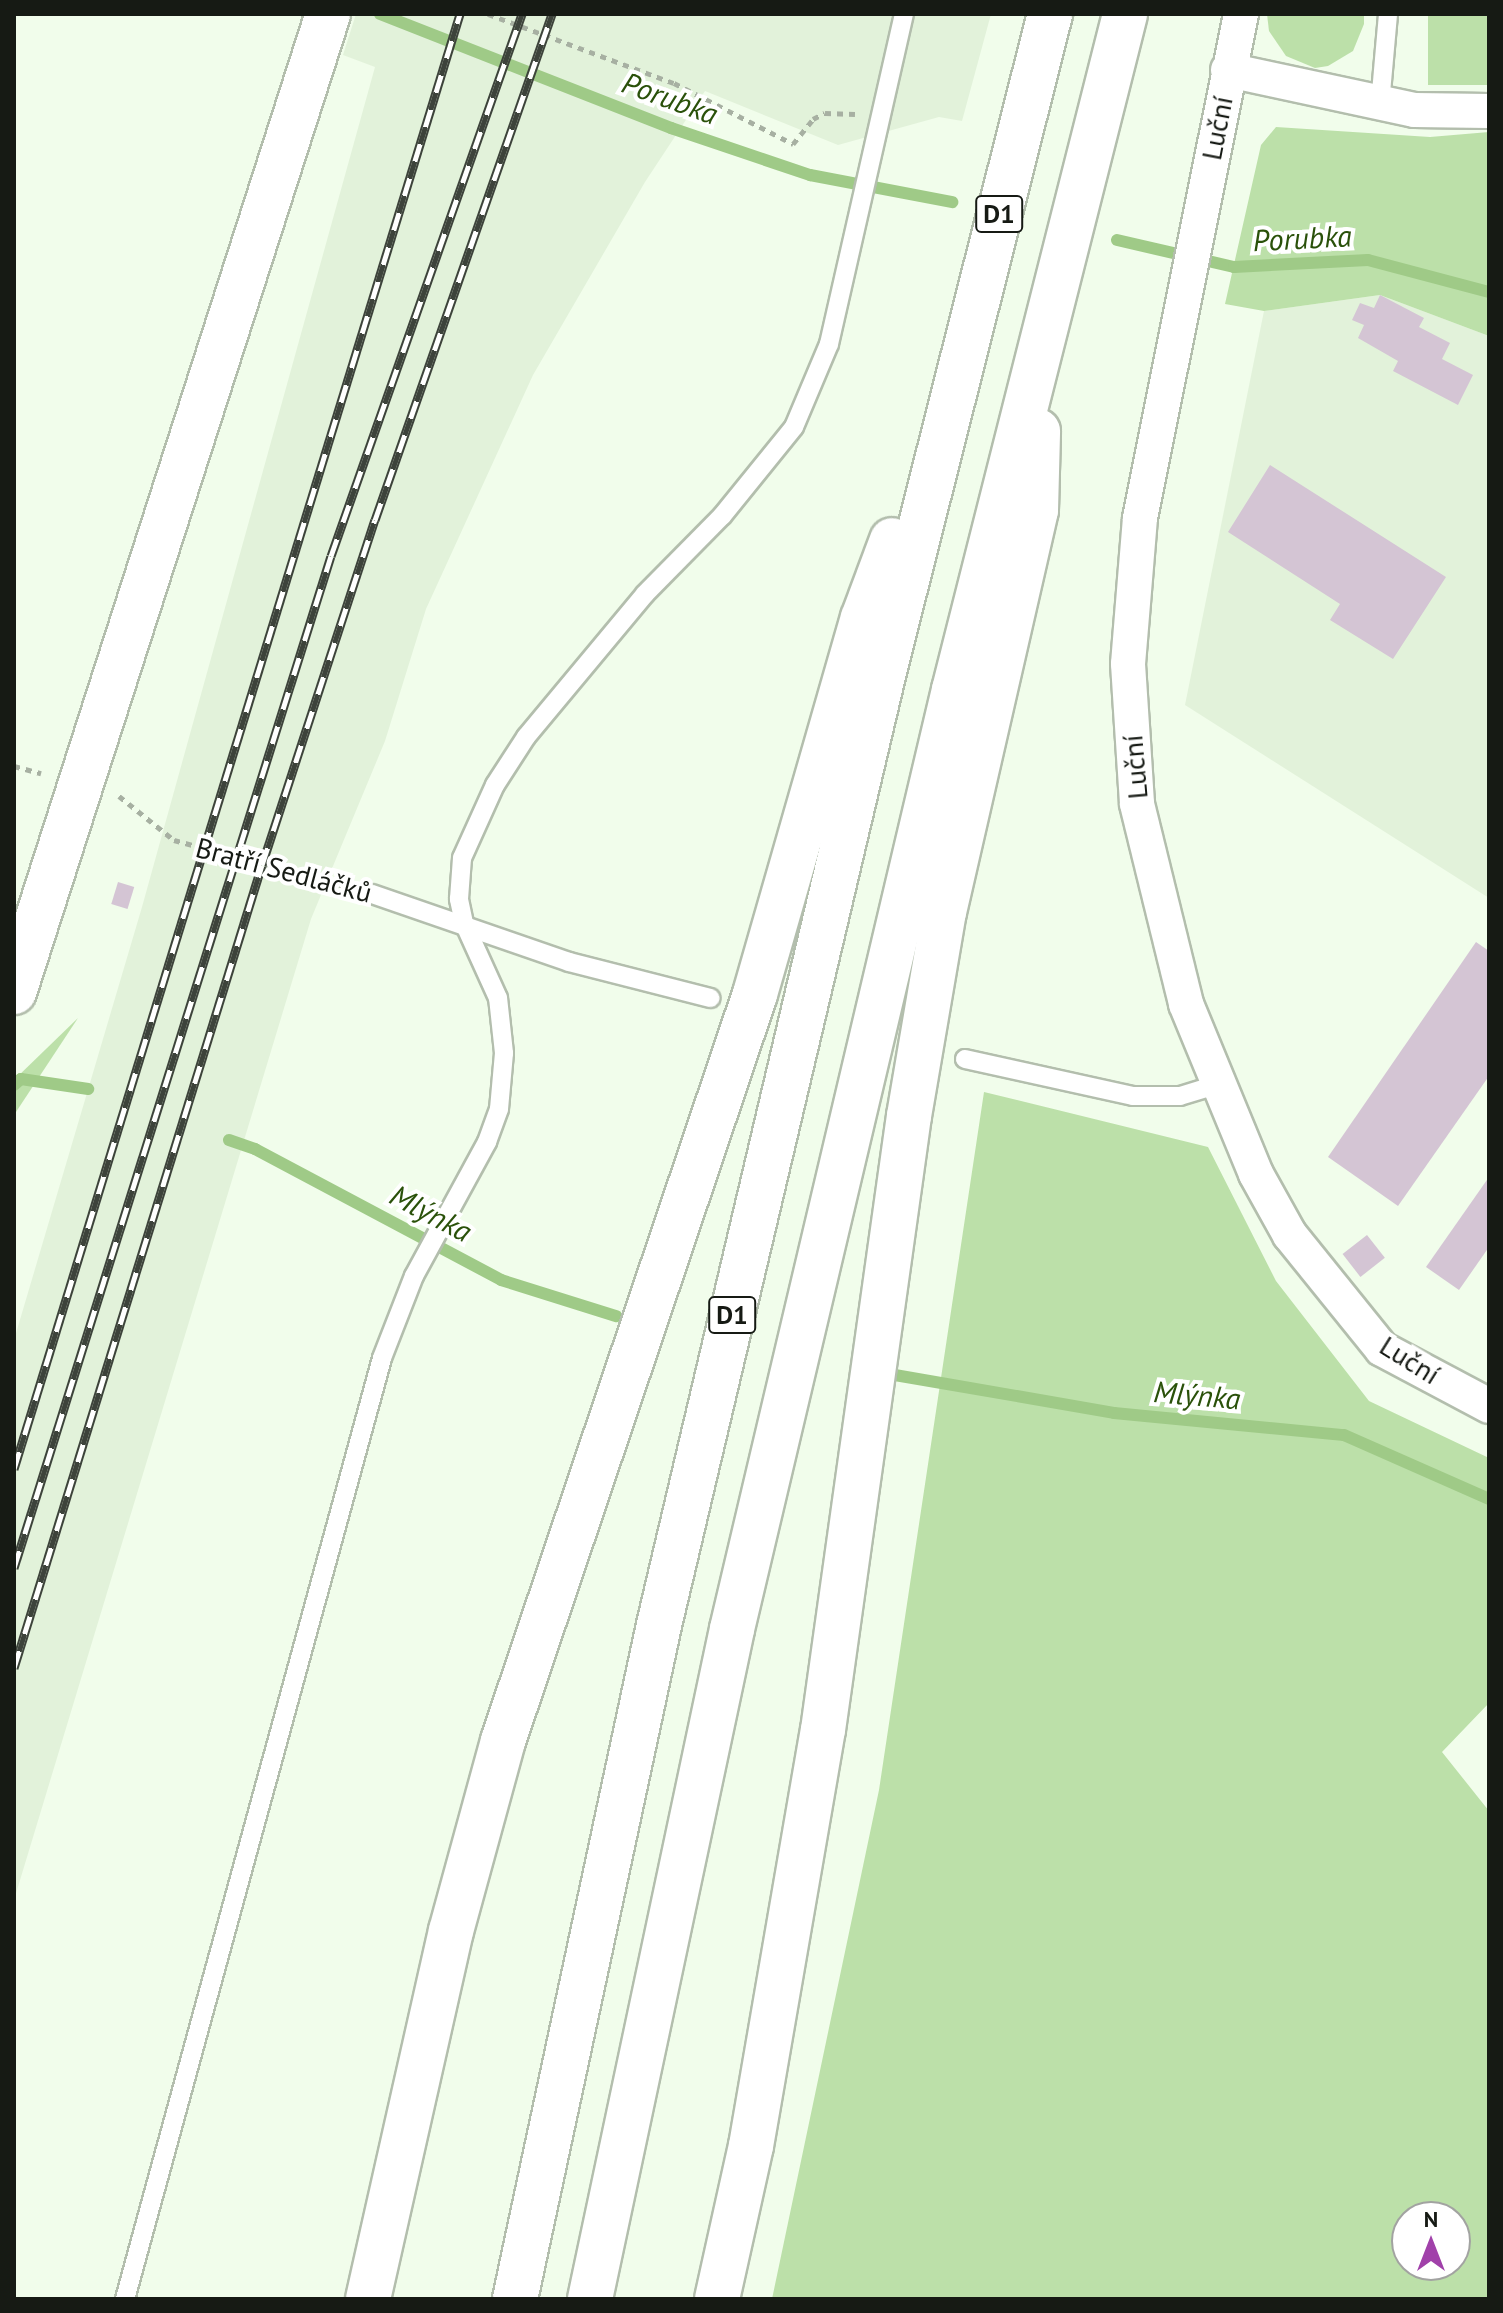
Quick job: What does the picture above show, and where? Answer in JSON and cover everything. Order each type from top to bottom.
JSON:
[{"type":"main road","points":[[14,992],[328,14]]},
{"type":"main road","name":"D1","points":[[515,2299],[659,1625],[881,682],[1050,14]]},
{"type":"main road","points":[[590,2299],[732,1629],[954,690],[1098,110],[1125,14]]},
{"type":"main road","points":[[368,2299],[451,1931],[503,1741],[755,994],[863,618],[969,336]]},
{"type":"main road","points":[[717,2299],[751,2146],[823,1730],[909,1116],[942,928],[1036,510],[1040,353]]},
{"type":"street","name":"Luční","points":[[1241,14],[1172,346],[1140,518],[1128,664],[1137,804],[1186,1004],[1216,1085],[1283,1223],[1330,1291],[1382,1349],[1489,1406]]},
{"type":"street","points":[[1228,70],[1380,104],[1428,111],[1489,111]]},
{"type":"lane","points":[[125,2299],[342,1493],[382,1358],[414,1276],[487,1142],[503,1081],[498,998],[464,923],[459,899],[462,858],[472,828],[526,737],[645,594],[722,516],[794,427],[829,344],[876,119],[904,14]]},
{"type":"lane","points":[[1380,104],[1388,14]]},
{"type":"lane","name":"Bratří Sedláčků","points":[[372,894],[464,923],[569,962],[710,998]]},
{"type":"lane","points":[[965,1059],[1133,1096],[1180,1096],[1216,1085]]},
{"type":"path","points":[[488,14],[674,83],[793,144],[813,119],[825,113],[876,119]]},
{"type":"path","points":[[14,766],[41,773]]},
{"type":"path","name":"Bratří Sedláčků","points":[[116,794],[174,840],[372,894]]},
{"type":"shaded area","points":[[356,14],[991,14],[962,121],[939,117],[838,145],[705,91],[645,182],[533,375],[426,609],[385,741],[311,919],[14,1900],[14,1340],[142,907],[375,67],[343,55]]},
{"type":"shaded area","points":[[1380,295],[1489,336],[1489,898],[1185,705],[1264,311]]},
{"type":"green space","points":[[1267,14],[1364,14],[1364,24],[1353,51],[1328,66],[1315,68],[1286,56],[1269,31]]},
{"type":"green space","points":[[1428,14],[1489,14],[1489,85],[1428,85]]},
{"type":"green space","points":[[1276,127],[1430,137],[1489,132],[1489,336],[1380,295],[1264,311],[1225,304],[1261,145]]},
{"type":"green space","points":[[78,1018],[14,1115],[14,1080]]},
{"type":"green space","points":[[984,1092],[1208,1147],[1276,1281],[1369,1401],[1489,1458],[1489,1703],[1442,1752],[1489,1811],[1489,2299],[772,2299],[879,1790]]},
{"type":"building","points":[[1380,295],[1424,318],[1419,327],[1450,343],[1442,359],[1473,375],[1458,405],[1393,371],[1398,361],[1358,338],[1364,325],[1352,320],[1360,303],[1374,308]]},
{"type":"building","points":[[1270,465],[1446,577],[1393,659],[1330,620],[1340,604],[1228,532]]},
{"type":"building","points":[[118,882],[134,887],[128,909],[111,904]]},
{"type":"building","points":[[1476,942],[1489,951],[1489,1076],[1398,1206],[1328,1157]]},
{"type":"building","points":[[1489,1177],[1489,1247],[1459,1290],[1426,1267]]},
{"type":"building","points":[[1367,1235],[1385,1258],[1360,1277],[1343,1254]]},
{"type":"waterway","name":"Porubka","points":[[380,14],[671,128],[810,175],[952,202]]},
{"type":"waterway","name":"Porubka","points":[[1117,240],[1234,267],[1368,260],[1489,292]]},
{"type":"waterway","name":"Mlýnka","points":[[14,1085],[21,1079],[88,1089]]},
{"type":"waterway","name":"Mlýnka","points":[[229,1140],[255,1149],[501,1280],[616,1316]]},
{"type":"waterway","name":"Mlýnka","points":[[889,1374],[1114,1413],[1344,1435],[1489,1499]]},
{"type":"railway","points":[[14,1469],[460,14]]},
{"type":"railway","points":[[14,1568],[331,556],[522,14]]},
{"type":"railway","points":[[14,1668],[262,865],[375,520],[552,14]]}]
